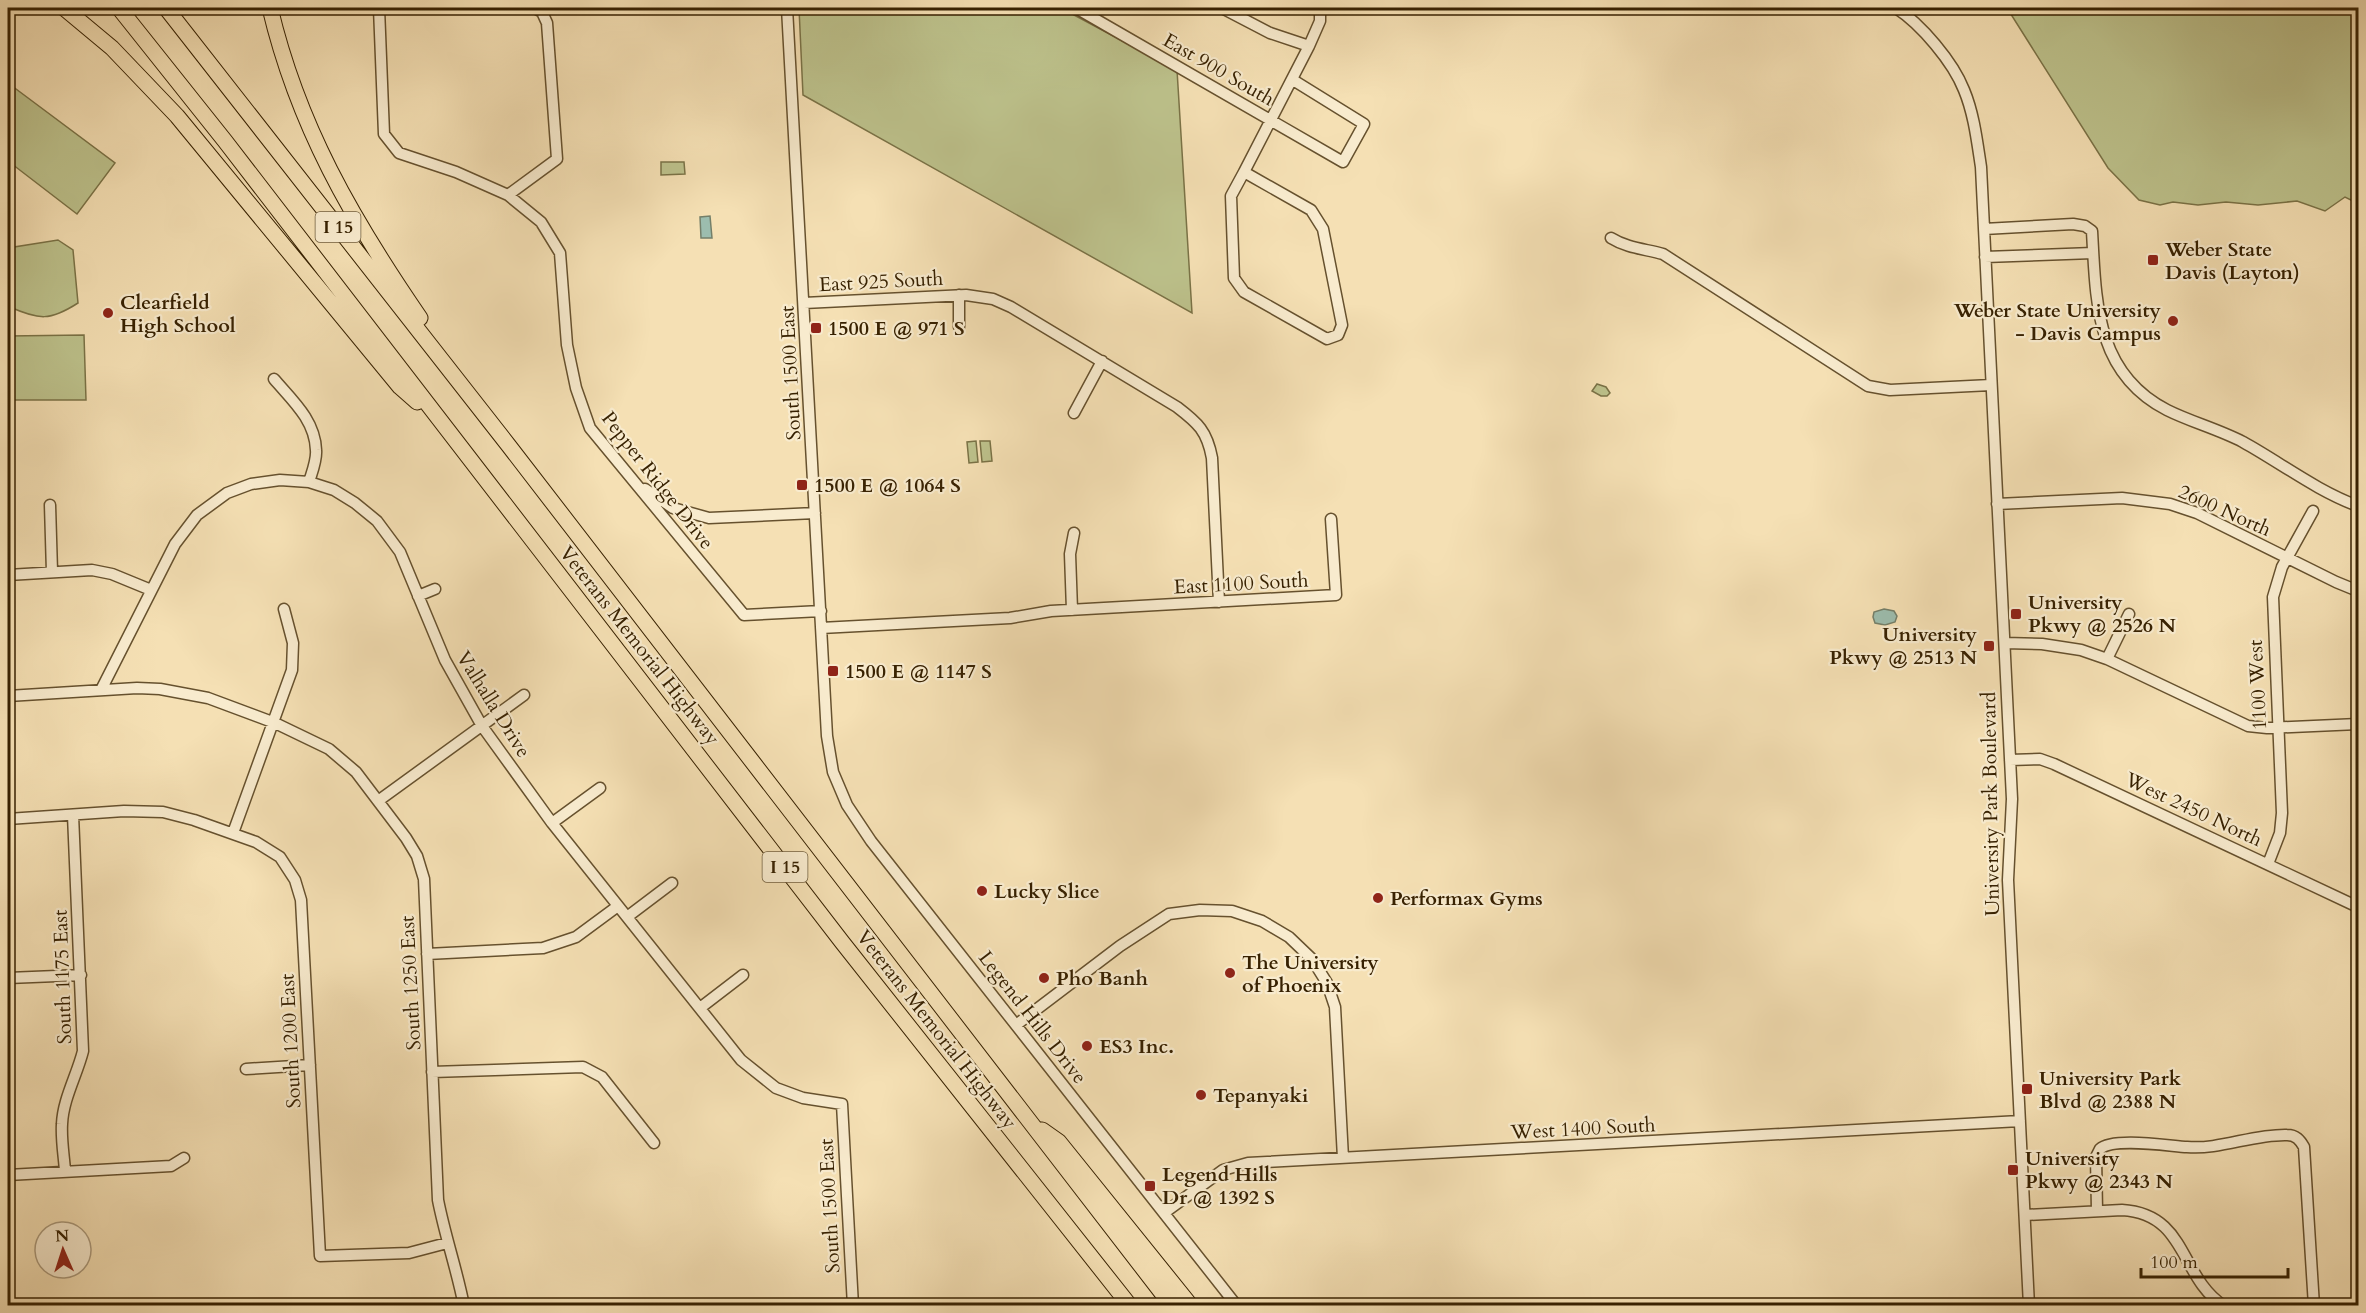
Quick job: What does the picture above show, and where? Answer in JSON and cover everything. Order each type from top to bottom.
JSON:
[{"type":"highway","points":[[64,8],[112,48],[156,92],[400,387],[444,426]]},
{"type":"highway","name":"Veterans Memorial Highway","points":[[119,8],[233,150],[842,942],[1130,1305]]},
{"type":"highway","name":"Veterans Memorial Highway","points":[[166,8],[509,446],[1173,1305]]},
{"type":"highway","points":[[270,8],[299,105],[336,184],[388,270],[509,446]]},
{"type":"highway","points":[[1029,1121],[1059,1142],[1191,1305]]},
{"type":"street","name":"Pepper Ridge Drive","points":[[379,8],[384,134],[399,153],[456,172],[508,195],[541,222],[560,253],[564,328],[576,388],[590,428],[744,615],[821,611]]},
{"type":"street","points":[[508,195],[557,159],[547,23],[542,12],[536,8]]},
{"type":"street","name":"South 1500 East","points":[[787,8],[827,736]]},
{"type":"street","name":"East 900 South","points":[[1076,8],[1343,162],[1364,124],[1293,80]]},
{"type":"street","points":[[1222,8],[1270,33],[1309,46]]},
{"type":"street","points":[[1244,172],[1311,210],[1323,229],[1342,325],[1338,335],[1328,339],[1244,292],[1234,278],[1231,196],[1293,80],[1320,21],[1320,8]]},
{"type":"street","name":"University Park Boulevard","points":[[1896,8],[1943,54],[1964,88],[1977,139],[1984,229],[2012,800],[2008,880],[2029,1305]]},
{"type":"street","points":[[1984,229],[2073,224],[2085,226],[2092,231],[2098,316],[2105,341],[2124,374],[2140,392],[2168,410],[2236,438],[2333,495],[2358,506]]},
{"type":"street","points":[[1611,238],[1625,246],[1663,254],[1868,386],[1890,390],[1991,385]]},
{"type":"street","points":[[1985,257],[2093,253]]},
{"type":"street","name":"East 925 South","points":[[804,303],[959,295],[993,299],[1177,407],[1196,421],[1208,439],[1212,458],[1219,602]]},
{"type":"street","name":"East 925 South","points":[[959,295],[959,327]]},
{"type":"street","points":[[1074,413],[1102,361]]},
{"type":"street","points":[[274,379],[303,412],[312,428],[316,451],[309,482]]},
{"type":"street","name":"Valhalla Drive","points":[[101,690],[175,544],[197,515],[227,494],[251,484],[280,480],[309,482],[334,490],[377,521],[400,552],[445,660],[482,726],[552,823],[741,1060],[776,1088],[803,1098],[842,1104]]},
{"type":"street","points":[[634,482],[673,508],[709,518],[816,513]]},
{"type":"street","name":"2600 North","points":[[1997,504],[2122,498],[2170,504],[2197,513],[2358,591]]},
{"type":"street","points":[[50,505],[52,572]]},
{"type":"street","name":"1100 West","points":[[2268,864],[2280,833],[2282,813],[2273,597],[2276,581],[2313,511]]},
{"type":"street","name":"East 1100 South","points":[[821,628],[1010,618],[1072,610],[1336,595],[1331,519]]},
{"type":"street","points":[[1072,610],[1070,554],[1074,533]]},
{"type":"street","points":[[8,575],[92,570],[112,574],[152,590]]},
{"type":"street","points":[[418,596],[435,589]]},
{"type":"street","points":[[233,833],[292,670],[293,643],[284,609]]},
{"type":"street","points":[[2107,659],[2129,614]]},
{"type":"street","points":[[2005,644],[2061,646],[2081,650],[2107,659],[2248,726],[2277,728],[2358,724]]},
{"type":"street","points":[[8,696],[137,688],[182,692],[208,698],[274,723]]},
{"type":"street","points":[[378,801],[524,695]]},
{"type":"street","name":"South 1250 East","points":[[274,723],[330,749],[356,772],[417,856],[424,879],[438,1200],[464,1305]]},
{"type":"street","name":"Legend Hills Drive","points":[[827,736],[833,772],[847,805],[871,841],[1236,1305]]},
{"type":"street","name":"West 2450 North","points":[[2010,760],[2040,759],[2054,764],[2358,907]]},
{"type":"street","points":[[552,823],[600,788]]},
{"type":"street","name":"South 1200 East","points":[[8,819],[124,811],[163,812],[233,833],[256,842],[280,857],[295,880],[301,900],[320,1256],[409,1253],[447,1243]]},
{"type":"street","name":"South 1175 East","points":[[65,1172],[62,1123],[83,1052],[73,815]]},
{"type":"street","points":[[627,917],[672,883]]},
{"type":"street","points":[[427,954],[543,948],[576,937],[618,906]]},
{"type":"street","points":[[1016,1025],[1120,946],[1169,914],[1200,910],[1232,911],[1262,921],[1289,937],[1312,958],[1327,983],[1335,1007],[1343,1158]]},
{"type":"street","points":[[8,978],[81,975]]},
{"type":"street","points":[[700,1008],[743,975]]},
{"type":"street","points":[[246,1069],[310,1065]]},
{"type":"street","points":[[432,1072],[583,1067],[602,1077],[654,1143]]},
{"type":"street","name":"South 1500 East","points":[[842,1104],[853,1305]]},
{"type":"street","name":"West 1400 South","points":[[1164,1213],[1223,1170],[1248,1163],[2020,1121]]},
{"type":"street","points":[[2097,1211],[2096,1164],[2099,1150],[2114,1144],[2211,1146],[2258,1137],[2287,1135],[2300,1140],[2304,1147],[2314,1305]]},
{"type":"street","points":[[8,1175],[171,1166],[184,1158]]},
{"type":"street","points":[[2025,1215],[2135,1211],[2158,1220],[2166,1227],[2211,1295],[2220,1303]]},
{"type":"green space","points":[[799,8],[1061,8],[1177,70],[1192,313],[803,95]]},
{"type":"green space","points":[[2007,8],[2358,8],[2358,198],[2355,202],[2345,197],[2325,211],[2297,201],[2258,205],[2226,202],[2198,205],[2173,202],[2160,205],[2139,200],[2108,168]]},
{"type":"green space","points":[[8,83],[115,163],[77,214],[8,161]]},
{"type":"green space","points":[[661,162],[684,162],[685,174],[661,175]]},
{"type":"green space","points":[[58,240],[73,250],[78,303],[60,313],[44,317],[10,307],[8,302],[8,248]]},
{"type":"green space","points":[[84,335],[86,400],[8,400],[8,336]]},
{"type":"green space","points":[[1597,384],[1606,387],[1610,393],[1607,396],[1601,396],[1592,391]]},
{"type":"green space","points":[[976,441],[978,462],[969,463],[967,442]]},
{"type":"green space","points":[[980,441],[990,441],[992,461],[982,462]]},
{"type":"shaded area","points":[[710,216],[712,238],[701,238],[700,217]]},
{"type":"shaded area","points":[[1884,609],[1894,611],[1897,616],[1895,622],[1885,625],[1875,623],[1874,612]]},
{"type":"place","name":"Weber State Davis (Layton)","points":[[2153,260]]},
{"type":"place","name":"Clearfield High School","points":[[108,313]]},
{"type":"place","name":"Weber State University - Davis Campus","points":[[2173,321]]},
{"type":"place","name":"1500 E @ 971 S","points":[[816,328]]},
{"type":"place","name":"1500 E @ 1064 S","points":[[802,485]]},
{"type":"place","name":"University Pkwy @ 2526 N","points":[[2016,614]]},
{"type":"place","name":"University Pkwy @ 2513 N","points":[[1989,646]]},
{"type":"place","name":"1500 E @ 1147 S","points":[[833,671]]},
{"type":"place","name":"Lucky Slice","points":[[982,891]]},
{"type":"place","name":"Performax Gyms","points":[[1378,898]]},
{"type":"place","name":"The University of Phoenix","points":[[1230,973]]},
{"type":"place","name":"Pho Banh","points":[[1044,978]]},
{"type":"place","name":"ES3 Inc.","points":[[1087,1046]]},
{"type":"place","name":"University Park Blvd @ 2388 N","points":[[2027,1089]]},
{"type":"place","name":"Tepanyaki","points":[[1201,1095]]},
{"type":"place","name":"University Pkwy @ 2343 N","points":[[2013,1170]]},
{"type":"place","name":"Legend Hills Dr @ 1392 S","points":[[1150,1186]]}]
